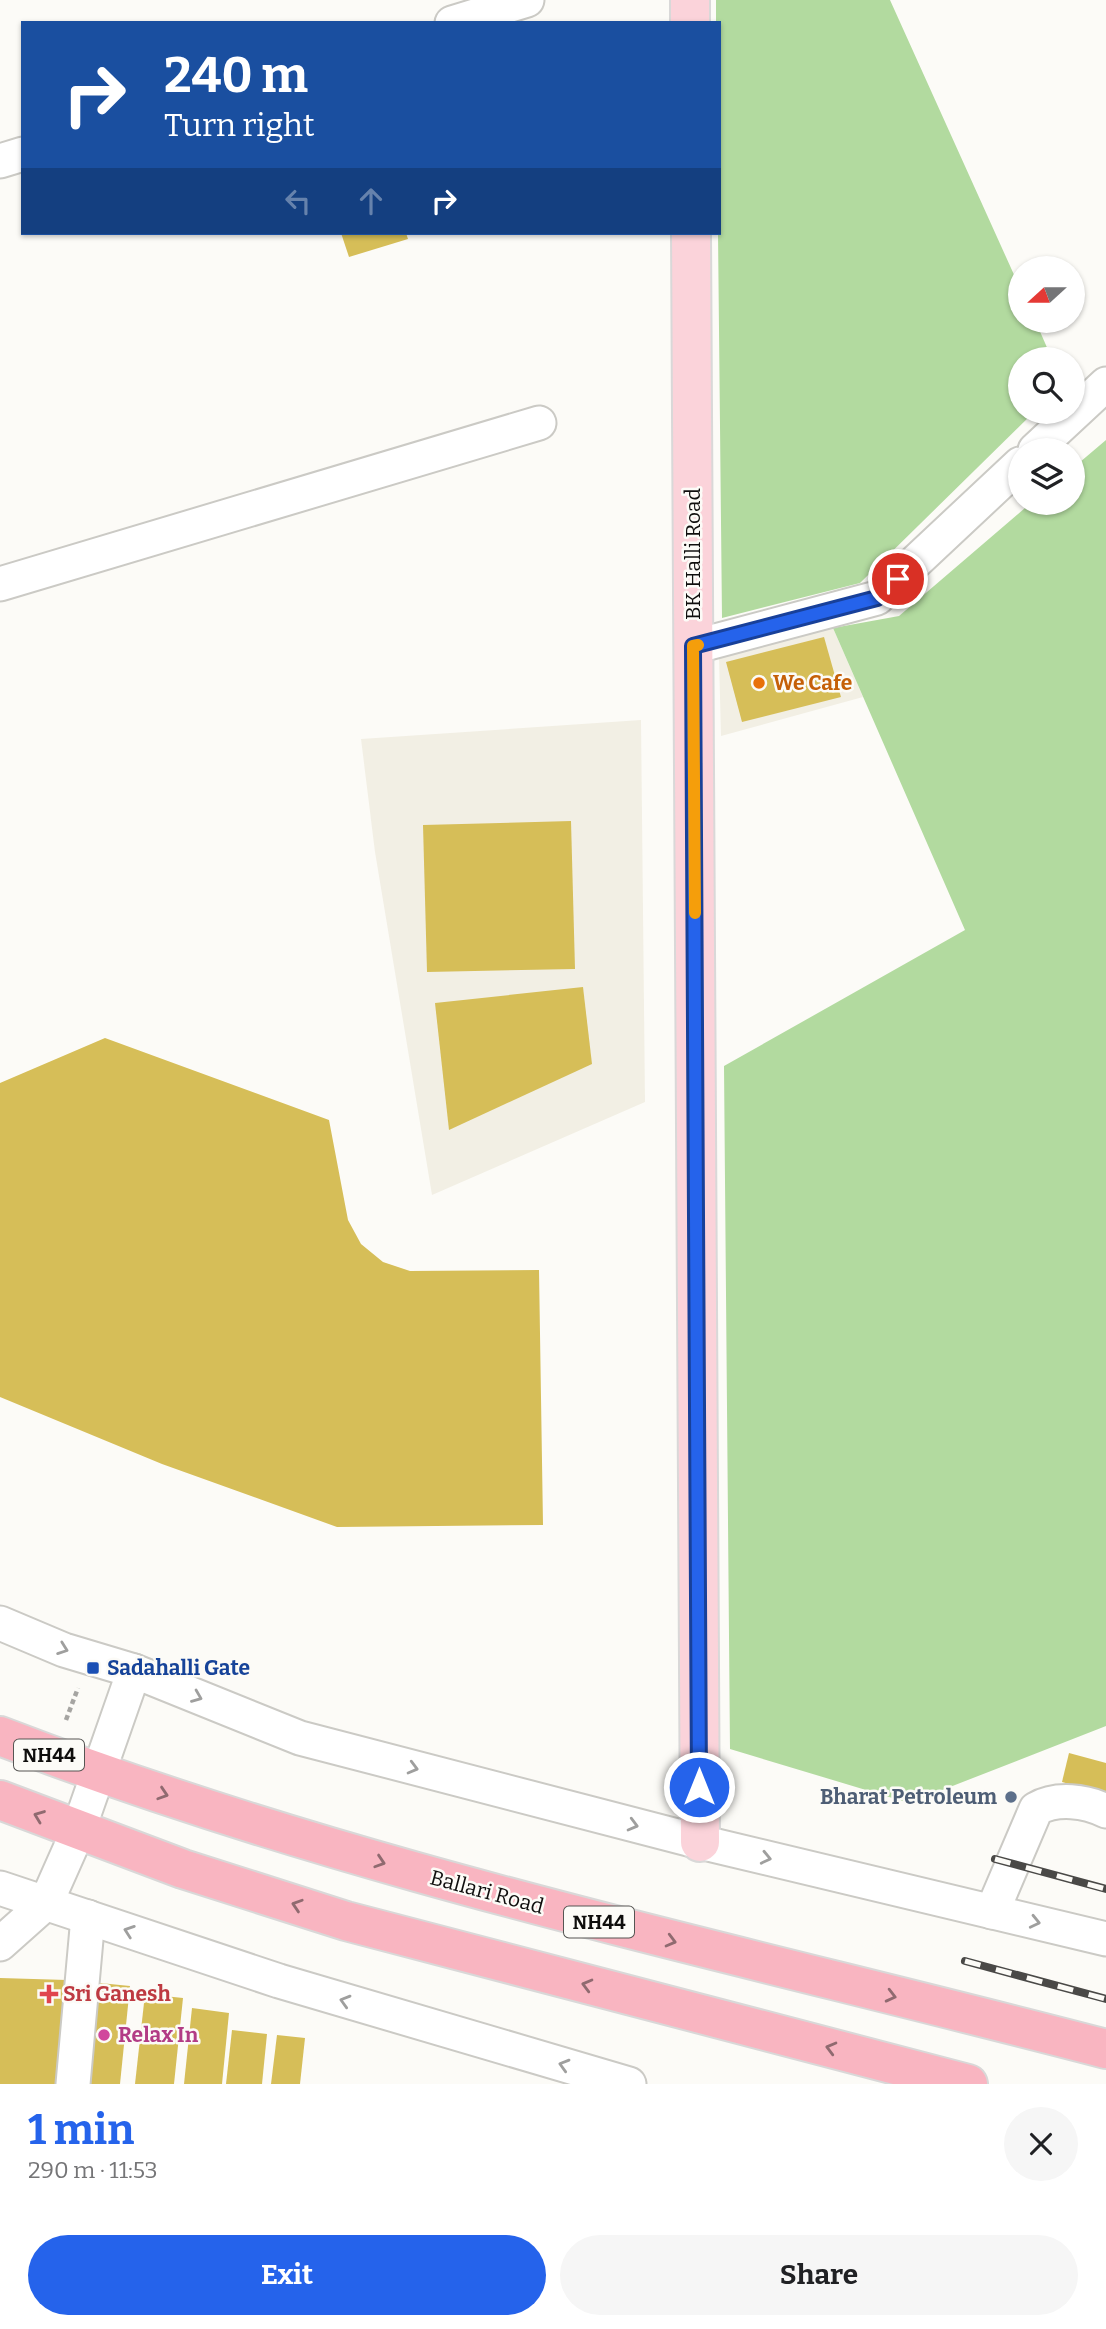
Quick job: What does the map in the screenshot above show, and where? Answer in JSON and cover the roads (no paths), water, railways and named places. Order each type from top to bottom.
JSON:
[{"type":"highway","name":"Ballari Road","points":[[0,1736],[98,1773],[413,1873],[697,1948],[1106,2049]]},
{"type":"highway","points":[[0,1800],[183,1869],[346,1921],[968,2084]]},
{"type":"main road","points":[[690,0],[690,21]]},
{"type":"main road","name":"BK Halli Road","points":[[691,235],[700,1842]]},
{"type":"street","points":[[459,21],[527,0]]},
{"type":"street","points":[[0,161],[21,155]]},
{"type":"street","points":[[1048,438],[1106,384]]},
{"type":"street","points":[[0,583],[539,423]]},
{"type":"street","points":[[693,646],[877,598],[1008,475]]},
{"type":"street","points":[[0,1623],[64,1650],[134,1671],[300,1738],[700,1842],[1106,1939]]},
{"type":"street","points":[[0,1944],[46,1903],[78,1831],[134,1671]]},
{"type":"street","points":[[992,1912],[1036,1809],[1069,1802],[1087,1803],[1106,1811]]},
{"type":"street","points":[[0,1888],[279,1981],[629,2084]]},
{"type":"street","points":[[73,2084],[88,1917]]},
{"type":"railway","points":[[995,1859],[1106,1889]]},
{"type":"railway","points":[[965,1961],[1106,1999]]},
{"type":"place","name":"We Cafe","points":[[759,683]]},
{"type":"place","name":"Sadahalli Gate","points":[[93,1668]]},
{"type":"place","name":"Bharat Petroleum","points":[[1011,1797]]},
{"type":"place","name":"Sri Ganesh","points":[[49,1994]]},
{"type":"place","name":"Relax In","points":[[104,2035]]}]
